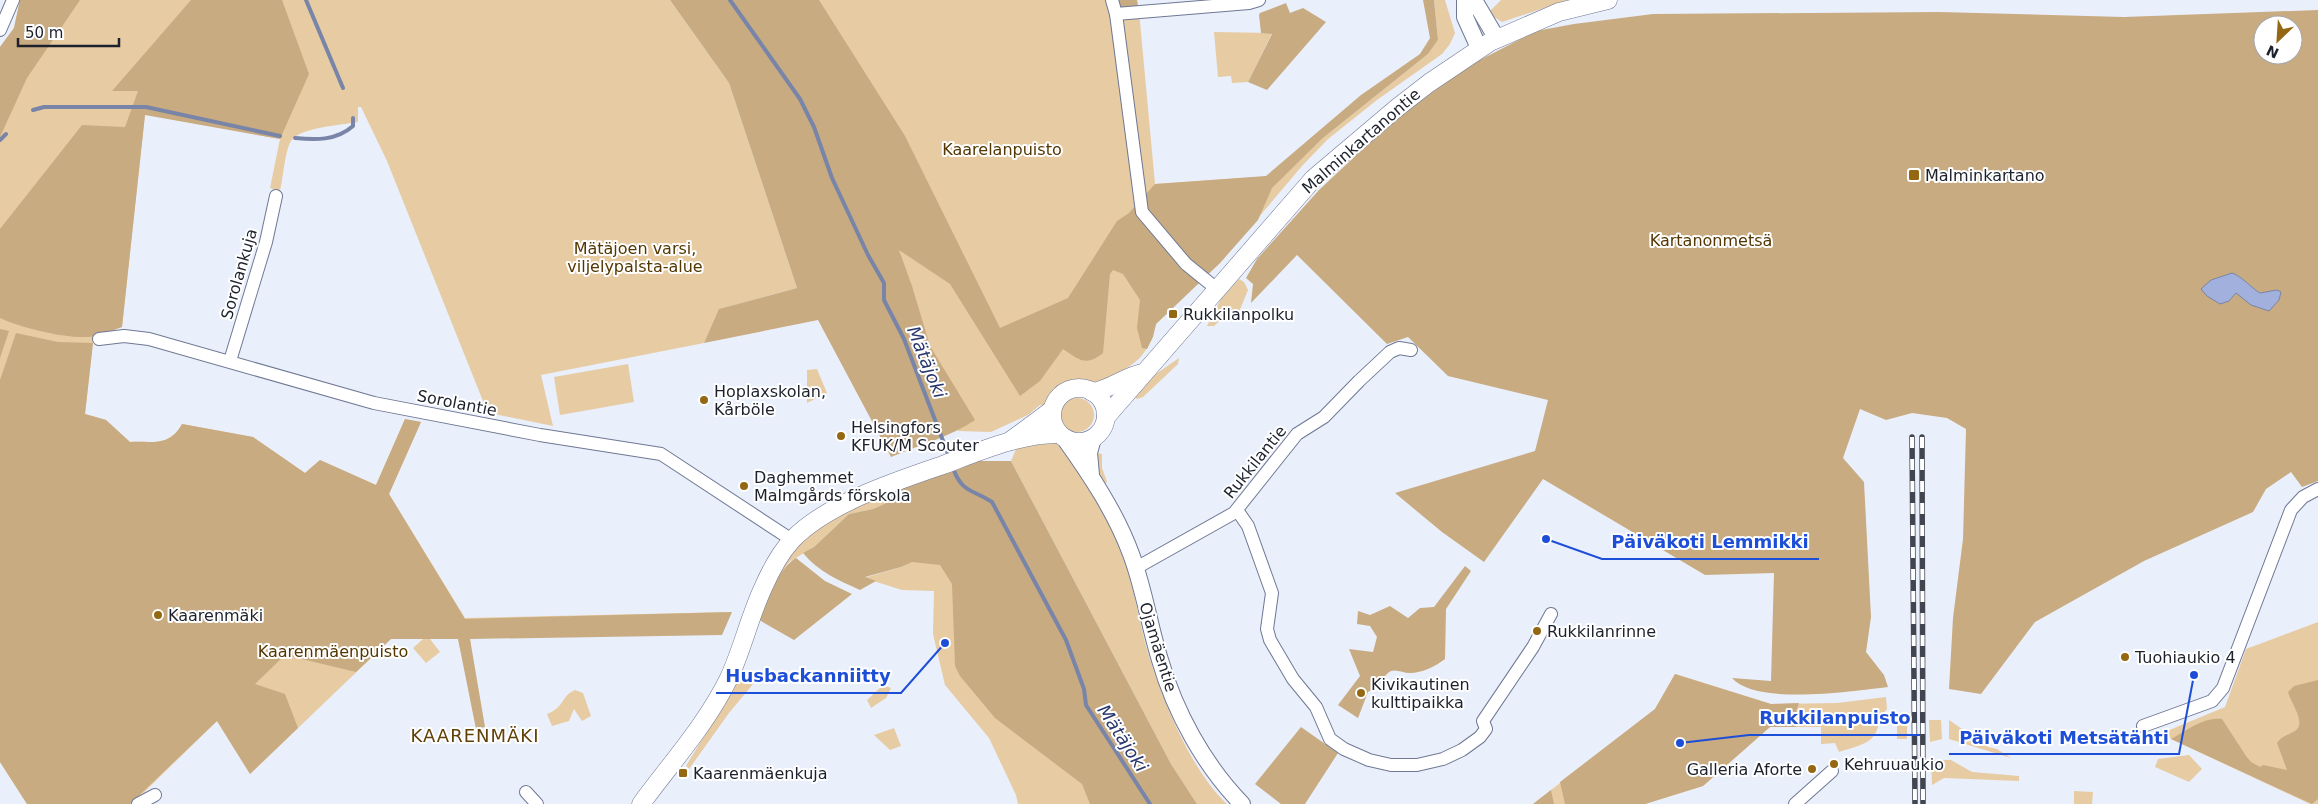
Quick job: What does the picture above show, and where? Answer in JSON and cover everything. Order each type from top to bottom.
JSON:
[{"type":"main road","name":"Malminkartanontie","points":[[1106,417],[1314,178],[1398,107],[1479,48],[1558,12],[1608,0]]},
{"type":"main road","name":"Malminkartanontie","points":[[1092,392],[1108,388],[1135,374],[1144,373]]},
{"type":"main road","points":[[641,804],[695,735],[720,696],[735,664],[763,588],[779,557],[792,540],[823,515],[848,502],[918,473],[1009,441],[1048,434],[1062,436],[1079,442],[1093,438],[1102,429],[1106,417],[1101,400],[1092,392],[1078,388],[1064,392],[1054,403],[1052,410],[1054,427],[1062,436]]},
{"type":"main road","points":[[1009,441],[1052,410]]},
{"type":"main road","points":[[626,804],[656,783]]},
{"type":"street","points":[[0,30],[13,0]]},
{"type":"street","points":[[1112,0],[1116,14],[1142,212],[1186,264],[1218,290]]},
{"type":"street","points":[[1116,14],[1249,3],[1259,0]]},
{"type":"street","points":[[1465,0],[1466,17],[1479,48]]},
{"type":"street","points":[[1474,0],[1497,39]]},
{"type":"street","name":"Sorolankuja","points":[[230,361],[266,242],[276,196]]},
{"type":"street","name":"Sorolantie","points":[[99,339],[124,336],[149,339],[374,404],[540,435],[661,454],[792,540]]},
{"type":"street","name":"Rukkilantie","points":[[1136,568],[1224,520],[1238,510],[1297,434],[1324,417],[1358,380],[1390,352],[1399,348],[1411,350]]},
{"type":"street","name":"Ojamäentie","points":[[1062,436],[1092,480],[1126,541],[1136,568],[1160,661],[1176,703],[1208,763],[1242,804]]},
{"type":"street","name":"Ojamäentie","points":[[1092,480],[1088,464],[1093,438]]},
{"type":"street","points":[[2144,726],[2212,701],[2223,688],[2292,510],[2303,497],[2318,489]]},
{"type":"street","points":[[1238,510],[1248,526],[1272,593],[1267,629],[1281,661],[1316,707],[1330,739],[1344,749],[1369,760],[1391,765],[1417,765],[1442,759],[1472,744],[1486,729],[1483,721],[1533,646],[1551,614]]},
{"type":"street","points":[[1796,804],[1832,772]]},
{"type":"street","points":[[526,792],[537,804]]},
{"type":"street","points":[[138,804],[155,795]]},
{"type":"green space","points":[[20,0],[670,0],[729,83],[797,288],[720,309],[704,343],[541,375],[553,426],[494,414],[487,411],[387,161],[361,107],[358,107],[358,122],[312,130],[296,136],[291,141],[280,191],[270,188],[280,139],[145,114],[122,327],[94,333],[85,414],[106,420],[130,442],[166,440],[182,424],[253,437],[305,473],[320,460],[376,485],[405,419],[421,422],[389,494],[465,618],[732,612],[470,639],[471,646],[460,648],[458,639],[430,639],[440,652],[426,663],[413,648],[423,639],[391,639],[250,774],[217,721],[132,804],[27,804],[0,762],[0,47],[14,28]]},
{"type":"green space","points":[[20,0],[80,0],[27,78],[0,137],[0,47],[14,28]]},
{"type":"green space","points":[[191,0],[282,0],[309,74],[280,139],[145,115],[122,327],[96,336],[74,337],[21,326],[0,318],[0,229],[82,125],[125,127],[138,91],[112,91]]},
{"type":"green space","points":[[670,0],[819,0],[905,136],[1000,328],[1068,298],[1117,221],[1129,213],[1155,184],[1266,176],[1361,95],[1420,54],[1430,38],[1423,0],[1434,0],[1438,40],[1428,54],[1323,138],[1272,188],[1258,220],[1220,263],[1156,324],[1153,337],[1147,349],[1142,348],[1137,328],[1140,300],[1123,274],[1113,270],[1110,274],[1103,353],[1087,361],[1078,359],[1063,349],[1040,381],[1020,396],[950,284],[899,250],[930,346],[975,420],[945,436],[891,457],[818,320],[704,343],[719,309],[797,288],[729,83]]},
{"type":"green space","name":"Kaarelanpuisto","points":[[739,0],[1137,0],[1155,184],[1285,175],[1323,138],[1428,54],[1438,40],[1434,0],[1445,0],[1455,33],[1450,44],[1442,54],[1377,100],[1328,139],[1302,166],[1220,263],[1156,324],[1150,343],[1135,362],[1097,385],[1075,382],[1064,385],[1055,391],[1045,406],[1040,405],[1028,415],[991,432],[958,431]]},
{"type":"green space","points":[[1116,0],[1137,0],[1138,7],[1119,8]]},
{"type":"green space","points":[[1501,0],[1568,0],[1502,22],[1488,13]]},
{"type":"green space","points":[[1286,3],[1290,13],[1303,8],[1326,22],[1267,90],[1248,82],[1272,34],[1261,33],[1259,15]]},
{"type":"green space","name":"Kartanonmetsä","points":[[2318,10],[2318,481],[2302,487],[2291,472],[2266,489],[2253,512],[2144,561],[2035,622],[1981,694],[1949,689],[1953,618],[1963,539],[1966,429],[1947,418],[1912,413],[1886,420],[1860,409],[1843,458],[1864,482],[1871,617],[1866,652],[1884,675],[1888,687],[1806,694],[1762,692],[1744,687],[1732,678],[1771,681],[1774,573],[1705,575],[1543,479],[1484,562],[1442,532],[1395,493],[1535,451],[1548,400],[1448,376],[1408,337],[1387,344],[1297,255],[1251,303],[1253,284],[1246,278],[1257,259],[1319,190],[1396,118],[1472,64],[1536,31],[1653,14],[1939,12],[2124,17]]},
{"type":"green space","points":[[1214,32],[1272,33],[1248,82],[1232,83],[1231,76],[1218,77]]},
{"type":"green space","points":[[1239,279],[1244,282],[1248,290],[1239,312],[1226,315],[1214,326],[1207,326],[1221,299]]},
{"type":"green space","points":[[0,329],[9,331],[0,358]]},
{"type":"green space","name":"Kaarenmäenpuisto","points":[[16,333],[58,342],[93,343],[85,414],[106,420],[130,442],[166,440],[182,424],[253,437],[305,473],[320,460],[376,485],[405,419],[421,422],[389,494],[465,619],[732,612],[722,635],[470,639],[485,727],[476,729],[458,639],[391,639],[356,672],[285,655],[255,684],[285,694],[298,728],[250,774],[217,721],[130,804],[27,804],[0,762],[0,380]]},
{"type":"green space","points":[[1179,358],[1178,364],[1143,397],[1137,399],[1133,396],[1153,376]]},
{"type":"green space","points":[[628,364],[634,402],[560,415],[554,377]]},
{"type":"green space","points":[[817,369],[827,393],[807,403],[807,370]]},
{"type":"green space","points":[[1077,398],[1089,403],[1094,415],[1089,427],[1077,432],[1065,427],[1060,415],[1065,403]]},
{"type":"green space","points":[[1034,443],[1056,443],[1068,452],[1107,521],[1126,564],[1146,646],[1168,708],[1201,772],[1227,804],[1197,804],[1171,764],[1011,461],[1016,449]]},
{"type":"green space","points":[[1096,453],[1102,454],[1102,468],[1107,482],[1103,485],[1099,475]]},
{"type":"green space","points":[[979,461],[1161,804],[1018,804],[1016,795],[989,738],[945,685],[933,634],[934,591],[902,590],[864,578],[901,567],[929,553],[952,470]]},
{"type":"green space","points":[[979,461],[1011,461],[1171,764],[1197,804],[1090,804],[1082,784],[995,718],[960,676],[955,666],[952,584],[940,565],[912,562],[865,577],[876,581],[860,590],[822,570],[803,553],[814,547],[849,514],[873,509],[904,495],[899,489]]},
{"type":"green space","points":[[899,489],[904,495],[873,509],[849,514],[814,547],[789,562],[766,600],[787,559],[810,535],[838,516]]},
{"type":"green space","points":[[796,558],[825,581],[852,594],[794,640],[759,620],[779,577],[784,569]]},
{"type":"green space","points":[[1465,566],[1471,571],[1446,609],[1445,659],[1433,667],[1419,672],[1391,671],[1388,673],[1376,687],[1368,692],[1358,718],[1338,705],[1360,676],[1349,649],[1373,652],[1377,637],[1370,626],[1357,624],[1358,611],[1370,615],[1390,606],[1408,618],[1420,608],[1434,607]]},
{"type":"green space","points":[[2318,622],[2318,804],[2310,804],[2171,739],[2167,731],[2225,707],[2246,649]]},
{"type":"green space","points":[[747,671],[756,674],[758,678],[729,713],[689,769],[686,766],[742,674]]},
{"type":"green space","points":[[1675,674],[1771,704],[1837,703],[1886,697],[1887,709],[1882,715],[1877,731],[1872,738],[1859,746],[1839,752],[1835,743],[1821,744],[1821,727],[1770,727],[1703,786],[1645,804],[1533,804],[1655,709]]},
{"type":"green space","points":[[1675,674],[1771,704],[1799,703],[1796,712],[1796,727],[1770,727],[1703,786],[1645,804],[1565,804],[1560,782],[1655,709]]},
{"type":"green space","points":[[2318,680],[2318,799],[2312,804],[2171,739],[2201,722],[2222,719],[2251,762],[2260,767],[2263,765],[2287,770],[2277,743],[2282,737],[2297,729],[2299,724],[2297,713],[2288,692],[2294,686]]},
{"type":"green space","points":[[883,685],[891,688],[886,698],[871,708],[867,700]]},
{"type":"green space","points":[[575,690],[583,693],[591,716],[582,721],[574,709],[569,721],[552,726],[547,714],[557,708],[567,695]]},
{"type":"green space","points":[[1897,715],[1907,715],[1907,739],[1897,739]]},
{"type":"green space","points":[[1929,720],[1941,720],[1942,739],[1930,742]]},
{"type":"green space","points":[[1949,720],[1988,747],[1997,749],[2011,758],[1949,739]]},
{"type":"green space","points":[[1301,727],[1338,753],[1305,804],[1281,804],[1255,784]]},
{"type":"green space","points":[[894,728],[901,746],[890,750],[874,735]]},
{"type":"green space","points":[[2189,755],[2202,769],[2189,782],[2155,767],[2158,759]]},
{"type":"green space","points":[[1931,760],[1951,760],[1972,772],[2019,776],[2019,781],[1944,778],[1932,785]]},
{"type":"green space","points":[[1551,790],[1554,804],[1533,804]]},
{"type":"green space","points":[[2074,791],[2093,792],[2092,804],[2074,804]]},
{"type":"water","points":[[2232,273],[2260,293],[2277,290],[2281,292],[2279,300],[2269,311],[2251,305],[2236,293],[2229,301],[2220,304],[2207,296],[2201,289],[2211,280]]},
{"type":"waterway","points":[[306,0],[343,88]]},
{"type":"waterway","name":"Mätäjoki","points":[[730,0],[800,99],[814,127],[832,178],[868,255],[884,283],[884,300],[904,339],[950,459]]},
{"type":"waterway","points":[[33,110],[44,107],[146,107],[280,136]]},
{"type":"waterway","points":[[295,138],[318,139],[332,137],[353,126],[353,118]]},
{"type":"waterway","points":[[0,140],[6,134]]},
{"type":"waterway","name":"Mätäjoki","points":[[953,468],[956,476],[964,486],[992,502],[1066,640],[1084,689],[1086,705],[1150,804]]},
{"type":"railway","points":[[1912,437],[1915,804]]},
{"type":"railway","points":[[1922,437],[1923,804]]},
{"type":"place","name":"Malminkartano","points":[[1914,175]]},
{"type":"place","name":"Rukkilanpolku","points":[[1173,314]]},
{"type":"place","name":"Hoplaxskolan, Kårböle","points":[[704,400]]},
{"type":"place","name":"Helsingfors KFUK/M Scouter","points":[[841,436]]},
{"type":"place","name":"Daghemmet Malmgårds förskola","points":[[744,486]]},
{"type":"place","name":"Päiväkoti Lemmikki","points":[[1546,539]]},
{"type":"place","name":"Kaarenmäki","points":[[158,615]]},
{"type":"place","name":"Rukkilanrinne","points":[[1537,631]]},
{"type":"place","name":"Husbackanniitty","points":[[945,643]]},
{"type":"place","name":"Tuohiaukio 4","points":[[2125,657]]},
{"type":"place","name":"Päiväkoti Metsätähti","points":[[2194,675]]},
{"type":"place","name":"Kivikautinen kulttipaikka","points":[[1361,693]]},
{"type":"place","name":"Rukkilanpuisto","points":[[1680,743]]},
{"type":"place","name":"Kehruuaukio","points":[[1834,764]]},
{"type":"place","name":"Galleria Aforte","points":[[1812,769]]},
{"type":"place","name":"Kaarenmäenkuja","points":[[683,773]]},
{"type":"district","name":"KAARENMÄKI","points":[[475,735]]},
{"type":"park label","name":"Mätäjoen varsi, viljelypalsta-alue","points":[[635,257]]}]
